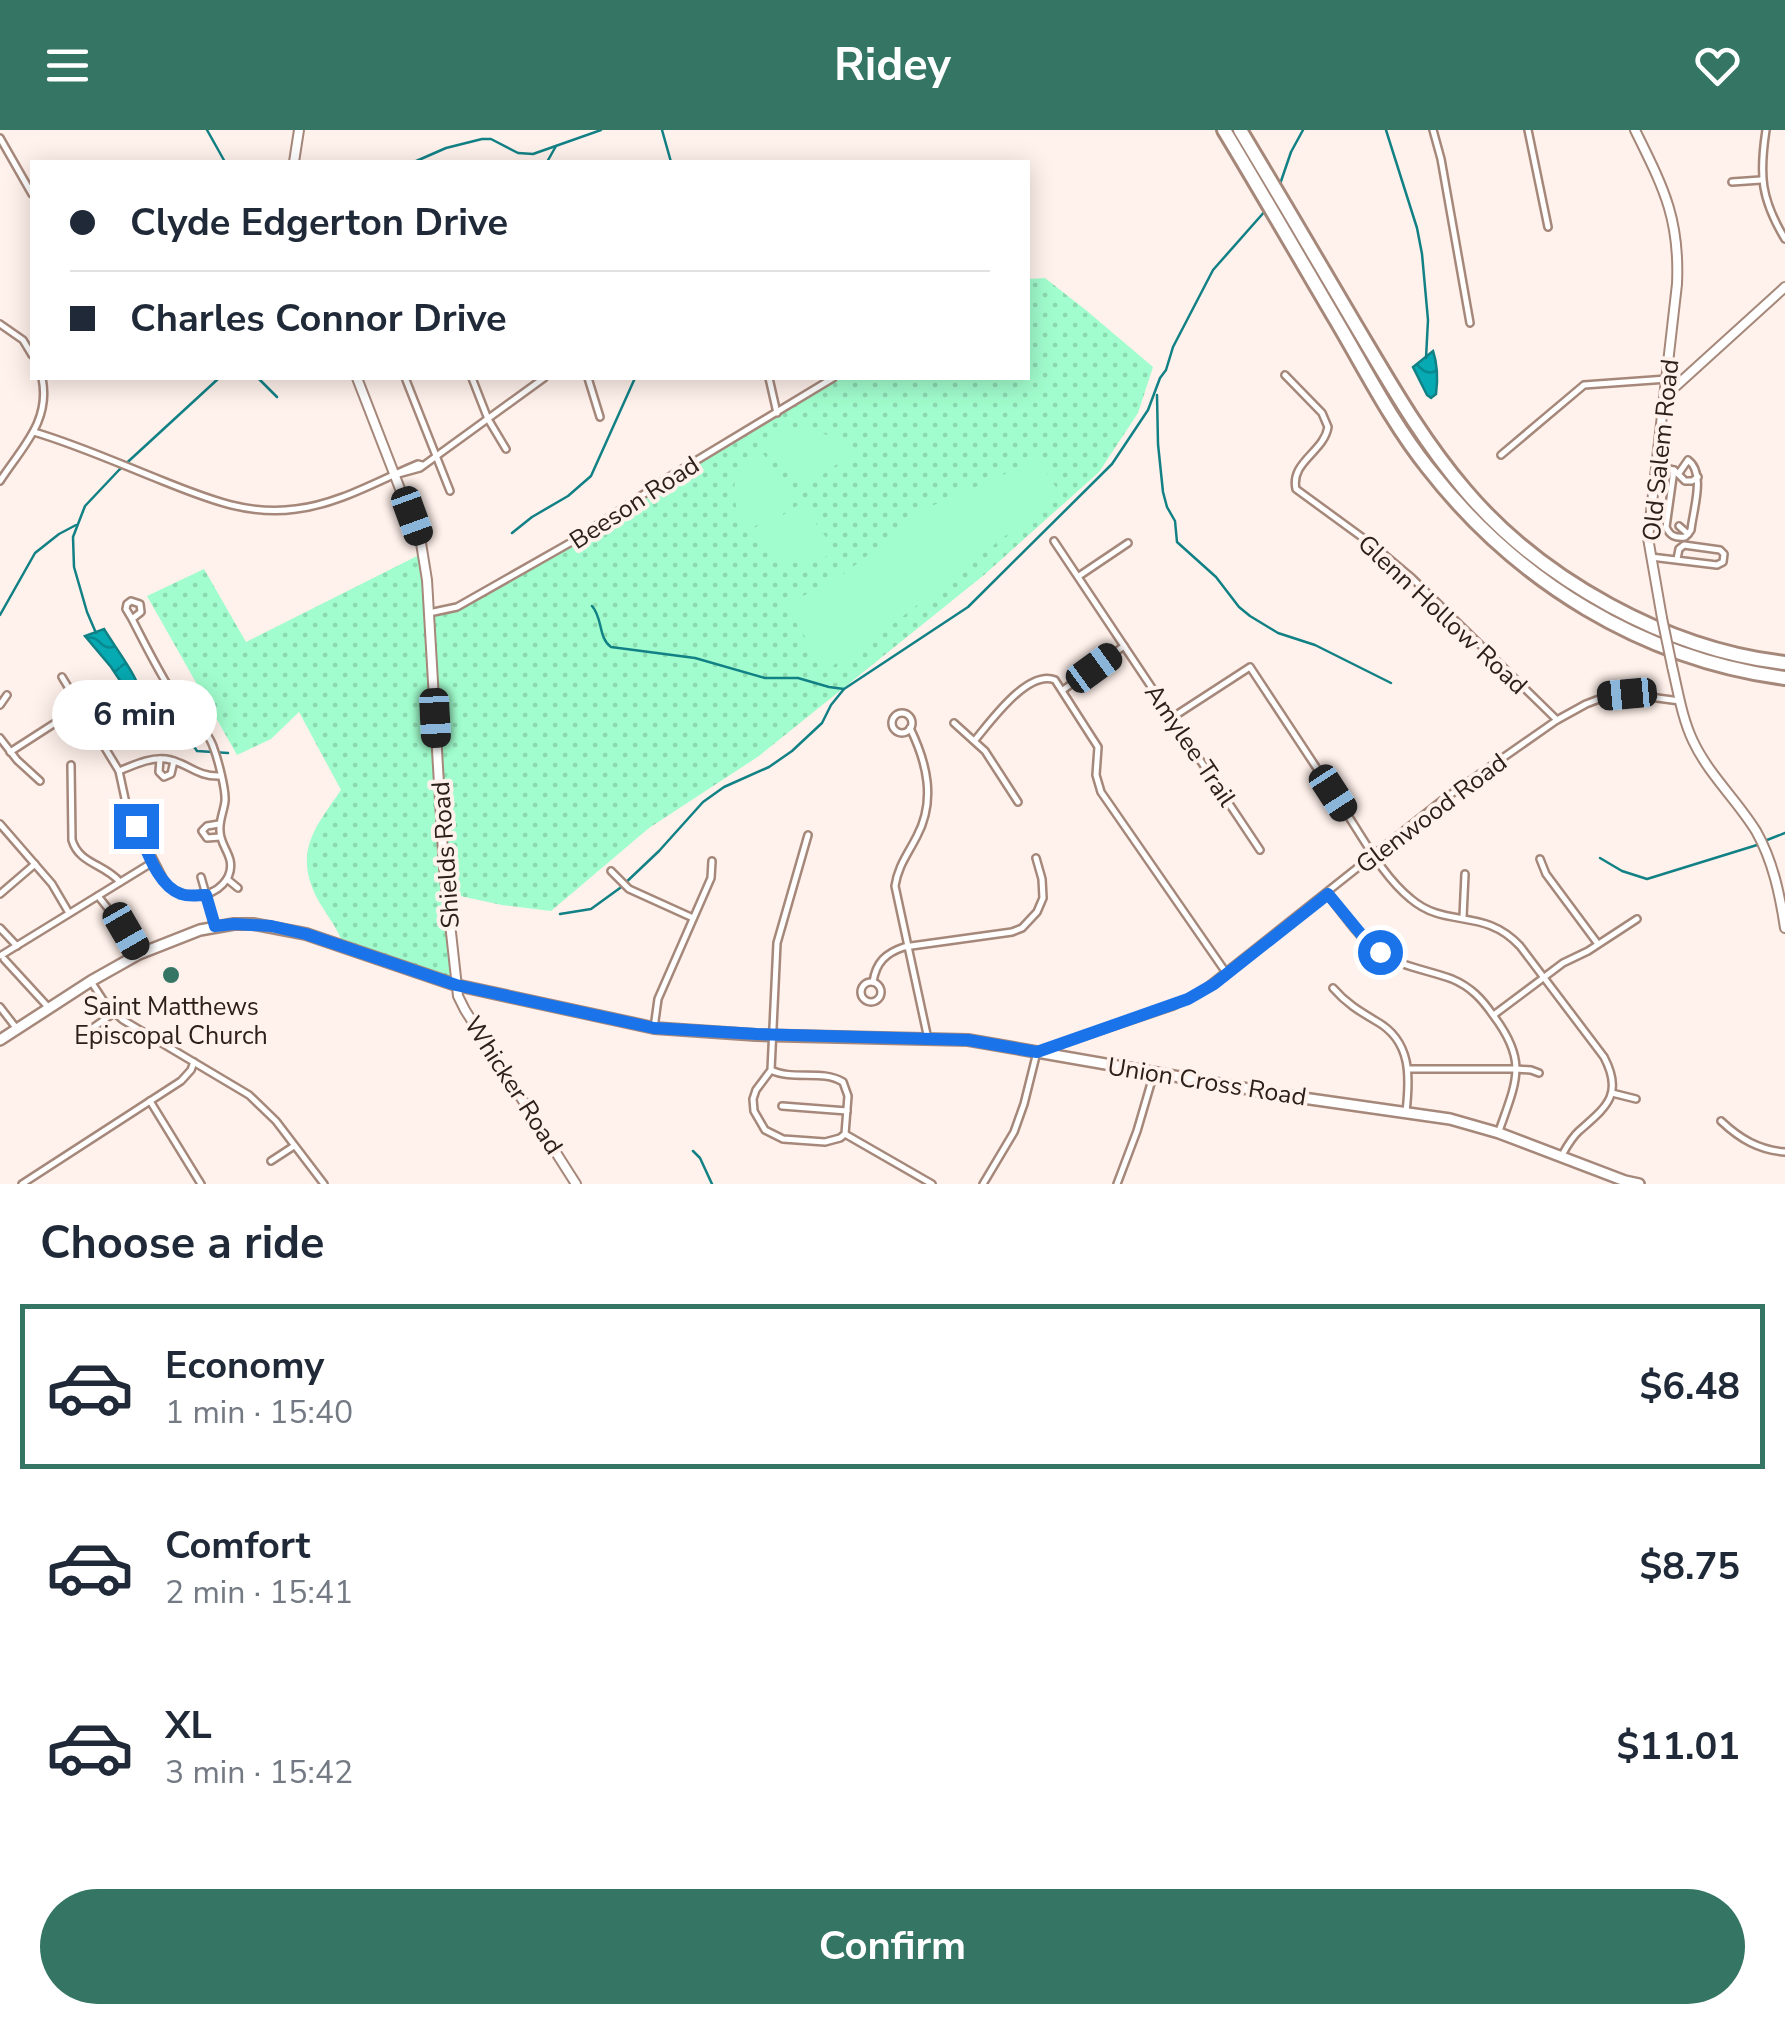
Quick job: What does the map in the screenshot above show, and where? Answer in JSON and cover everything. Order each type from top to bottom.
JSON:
[{"type":"highway","points":[[1224,130],[1387,407],[1426,466],[1471,518],[1519,564],[1574,602],[1632,634],[1694,658],[1785,678]]},
{"type":"highway","points":[[1240,130],[1423,437],[1466,492],[1515,541],[1572,584],[1635,619],[1702,645],[1785,663]]},
{"type":"main road","name":"Union Cross Road","points":[[0,1040],[139,954],[215,926],[254,924],[306,934],[456,985],[654,1028],[968,1040],[1289,1096],[1450,1119],[1498,1133],[1626,1183],[1639,1184]]},
{"type":"street","points":[[294,160],[299,130]]},
{"type":"street","points":[[1433,130],[1470,323]]},
{"type":"street","points":[[1528,130],[1548,227]]},
{"type":"street","name":"Old Salem Road","points":[[1636,130],[1667,200],[1677,245],[1677,284],[1648,538],[1650,558],[1680,701],[1692,738],[1706,765],[1758,837],[1777,884],[1785,928]]},
{"type":"street","points":[[1766,130],[1761,180],[1785,239]]},
{"type":"street","points":[[0,138],[30,190]]},
{"type":"street","points":[[1732,182],[1761,180]]},
{"type":"street","points":[[1777,226],[1785,222]]},
{"type":"street","points":[[1666,391],[1785,287]]},
{"type":"street","points":[[0,324],[23,340],[30,351]]},
{"type":"street","name":"Glenn Hollow Road","points":[[1285,375],[1322,413],[1328,427],[1323,442],[1295,474],[1296,489],[1402,570],[1557,720]]},
{"type":"street","points":[[1501,455],[1584,385],[1667,379]]},
{"type":"street","points":[[0,481],[41,418],[42,380]]},
{"type":"street","name":"Shields Road","points":[[358,380],[423,549],[444,869],[456,985]]},
{"type":"street","points":[[406,380],[450,492]]},
{"type":"street","points":[[473,380],[488,419],[506,449]]},
{"type":"street","points":[[34,432],[239,508],[298,509],[327,502],[422,465],[541,380]]},
{"type":"street","points":[[589,380],[600,418]]},
{"type":"street","points":[[769,380],[777,413]]},
{"type":"street","name":"Beeson Road","points":[[429,613],[457,607],[575,540],[674,474],[830,380]]},
{"type":"street","points":[[1688,460],[1693,462],[1698,477],[1690,530],[1685,537],[1676,538],[1666,527],[1677,472],[1688,460]]},
{"type":"street","points":[[1656,467],[1677,472],[1684,481],[1698,477]]},
{"type":"street","points":[[1679,526],[1688,534]]},
{"type":"street","name":"Amylee Trail","points":[[1054,541],[1260,850]]},
{"type":"street","points":[[1079,576],[1128,543]]},
{"type":"street","points":[[1650,558],[1717,565],[1723,562],[1724,554],[1684,544],[1677,559]]},
{"type":"street","points":[[62,677],[119,771],[127,808],[165,882],[178,893],[190,896],[206,895],[220,888],[230,862],[220,836],[225,798],[211,740],[176,698],[132,620]]},
{"type":"street","points":[[1063,690],[1124,646]]},
{"type":"street","points":[[1173,717],[1250,667],[1401,891],[1439,916],[1485,922],[1513,938],[1604,1057],[1611,1074],[1612,1093],[1601,1113],[1574,1136],[1561,1157]]},
{"type":"street","points":[[975,740],[1014,695],[1050,677],[1063,690],[1098,747],[1096,775],[1101,792],[1227,974]]},
{"type":"street","name":"Glenwood Road","points":[[1037,1052],[1173,1006],[1201,992],[1444,799],[1586,704],[1627,694],[1680,701]]},
{"type":"street","points":[[0,705],[7,695]]},
{"type":"street","points":[[10,752],[80,708]]},
{"type":"street","points":[[90,721],[102,714],[108,718],[107,726],[97,732]]},
{"type":"street","points":[[954,723],[985,751],[1018,802]]},
{"type":"street","points":[[910,728],[923,762],[928,796],[918,836],[898,867],[895,886],[928,1039]]},
{"type":"street","points":[[0,738],[40,781]]},
{"type":"street","points":[[119,771],[160,758],[194,772],[220,776]]},
{"type":"street","points":[[160,758],[164,777],[171,774],[174,761]]},
{"type":"street","points":[[71,765],[74,849],[84,860],[110,872],[120,882]]},
{"type":"street","points":[[0,824],[70,913]]},
{"type":"street","points":[[219,824],[202,831],[207,838],[220,836]]},
{"type":"street","points":[[808,836],[777,944],[771,1070],[760,1082],[754,1111],[765,1130],[783,1139],[835,1140],[845,1134]]},
{"type":"street","points":[[144,844],[156,839]]},
{"type":"street","points":[[873,982],[884,958],[907,946],[1022,928],[1037,912],[1042,898],[1036,858]]},
{"type":"street","points":[[1540,859],[1546,874],[1598,944]]},
{"type":"street","points":[[49,1008],[2,957],[153,862]]},
{"type":"street","points":[[654,1028],[658,999],[710,878],[712,862]]},
{"type":"street","points":[[0,894],[34,864]]},
{"type":"street","points":[[611,871],[629,889],[693,918]]},
{"type":"street","points":[[1463,917],[1465,874]]},
{"type":"street","points":[[200,877],[215,926]]},
{"type":"street","points":[[226,880],[238,888]]},
{"type":"street","points":[[1328,894],[1374,948],[1398,962],[1458,982],[1479,996],[1506,1030],[1516,1069],[1513,1091],[1498,1133]]},
{"type":"street","points":[[98,896],[139,954]]},
{"type":"street","points":[[1494,1015],[1562,963],[1637,919]]},
{"type":"street","points":[[0,928],[17,946]]},
{"type":"street","points":[[91,981],[114,1014],[264,1107],[324,1184]]},
{"type":"street","name":"Whicker Road","points":[[456,985],[465,1010],[576,1184]]},
{"type":"street","points":[[1333,988],[1351,1007],[1389,1030],[1404,1050],[1410,1084],[1406,1112]]},
{"type":"street","points":[[0,1006],[17,1029]]},
{"type":"street","points":[[80,1036],[114,1014]]},
{"type":"street","points":[[983,1184],[1014,1132],[1037,1052]]},
{"type":"street","points":[[22,1184],[186,1077],[194,1062]]},
{"type":"street","points":[[1409,1068],[1516,1069],[1539,1073]]},
{"type":"street","points":[[771,1070],[787,1075],[838,1078],[847,1089],[845,1134]]},
{"type":"street","points":[[1117,1184],[1154,1073]]},
{"type":"street","points":[[1612,1093],[1636,1099]]},
{"type":"street","points":[[149,1100],[201,1184]]},
{"type":"street","points":[[782,1106],[847,1111]]},
{"type":"street","points":[[1721,1121],[1747,1142],[1785,1152]]},
{"type":"street","points":[[845,1134],[932,1184]]},
{"type":"street","points":[[271,1162],[294,1146]]},
{"type":"green space","points":[[1045,278],[1153,367],[1138,413],[1099,472],[984,575],[759,756],[649,828],[551,911],[447,897],[456,985],[342,942],[318,900],[307,868],[315,830],[341,790],[299,712],[271,739],[237,755],[147,596],[204,569],[246,642],[419,555],[429,612],[446,610],[575,540],[674,474],[830,380],[1030,380],[1030,279]]},
{"type":"green space","points":[[798,429],[827,435],[851,454],[803,489],[766,442]]},
{"type":"green space","points":[[758,447],[794,495],[748,532],[737,509],[734,487],[741,466]]},
{"type":"green space","points":[[1037,460],[1060,493],[870,642],[826,670],[785,605],[840,577],[927,508]]},
{"type":"green space","points":[[801,503],[836,551],[812,562],[781,559],[752,536]]},
{"type":"water","points":[[1433,351],[1437,383],[1436,394],[1431,398],[1413,367]]},
{"type":"water","points":[[104,629],[133,674],[144,703],[127,691],[85,636]]},
{"type":"waterway","points":[[207,130],[224,160]]},
{"type":"waterway","points":[[419,160],[482,139],[491,139],[518,153],[533,154],[601,130]]},
{"type":"waterway","points":[[662,130],[670,160]]},
{"type":"waterway","points":[[1279,187],[1303,130]]},
{"type":"waterway","points":[[1386,130],[1422,254],[1428,320],[1426,358]]},
{"type":"waterway","points":[[548,160],[556,146]]},
{"type":"waterway","points":[[560,914],[591,909],[659,851],[703,802],[792,751],[822,723],[844,689],[968,607],[1112,464],[1148,410],[1173,347],[1213,270],[1266,210]]},
{"type":"waterway","points":[[96,633],[74,567],[73,537],[85,506],[217,380]]},
{"type":"waterway","points":[[260,380],[277,397]]},
{"type":"waterway","points":[[512,533],[591,476],[634,380]]},
{"type":"waterway","points":[[1157,395],[1163,492],[1175,521],[1177,542],[1216,577],[1250,616],[1278,633],[1315,645],[1391,683]]},
{"type":"waterway","points":[[0,615],[35,553],[76,525]]},
{"type":"waterway","points":[[592,606],[611,647],[695,658],[765,678],[798,678],[844,689]]},
{"type":"waterway","points":[[145,700],[149,710],[176,720],[197,751],[228,753]]},
{"type":"waterway","points":[[1767,840],[1785,833]]},
{"type":"waterway","points":[[1600,858],[1647,879],[1757,845]]},
{"type":"waterway","points":[[693,1151],[712,1184]]},
{"type":"place","name":"Saint Matthews Episcopal Church","points":[[171,975]]},
{"type":"route","points":[[136,826],[158,873],[170,888],[184,895],[206,895],[215,926],[254,924],[306,934],[456,985],[654,1028],[968,1040],[1037,1052],[1188,999],[1214,984],[1328,894],[1380,952]]}]
